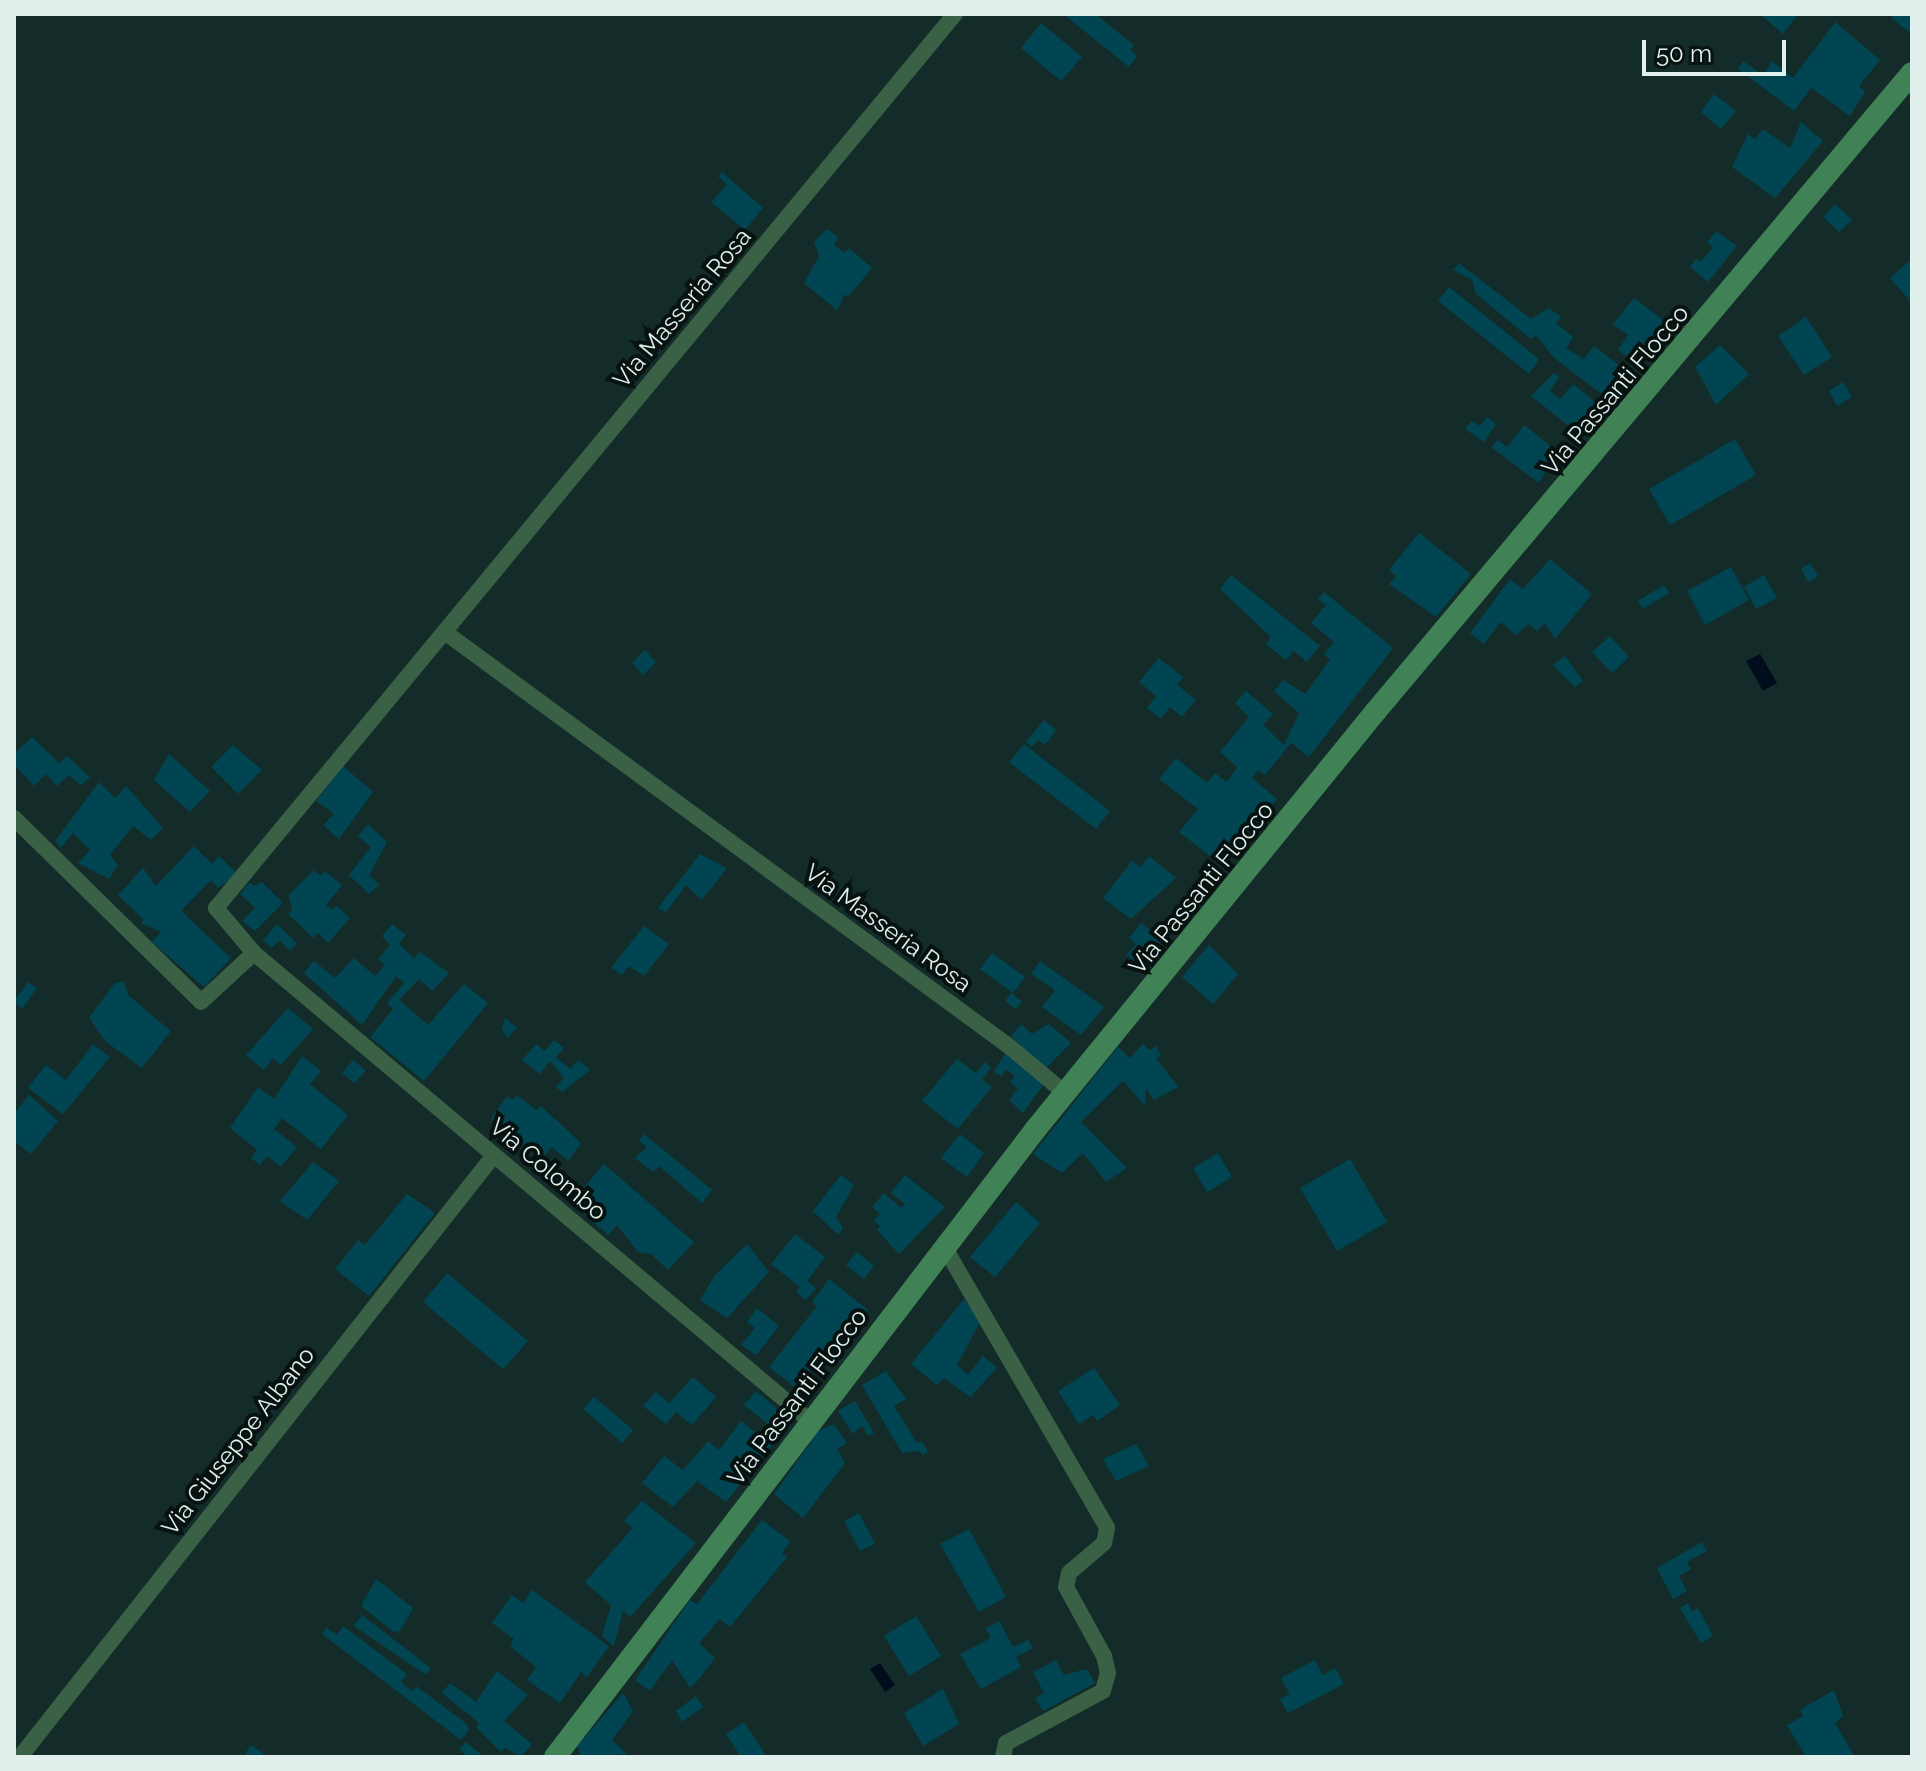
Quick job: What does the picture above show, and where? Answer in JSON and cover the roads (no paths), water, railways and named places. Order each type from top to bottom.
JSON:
[{"type":"main road","name":"Via Passanti Flocco","points":[[555,1757],[810,1421],[1066,1094],[1376,711],[1912,73]]},
{"type":"street","name":"Via Masseria Rosa","points":[[300,808],[955,14]]},
{"type":"street","name":"Via Masseria Rosa","points":[[446,633],[1010,1047],[1066,1094]]},
{"type":"street","name":"Via Colombo","points":[[300,808],[216,908],[254,953],[810,1421]]},
{"type":"street","points":[[14,818],[201,1002],[254,953]]},
{"type":"street","name":"Via Giuseppe Albano","points":[[20,1757],[494,1155]]},
{"type":"street","points":[[945,1248],[1107,1528],[1104,1543],[1069,1573],[1066,1587],[1104,1656],[1108,1673],[1103,1691],[1006,1743],[1003,1757]]},
{"type":"water","points":[[1760,654],[1777,683],[1763,691],[1746,661]]},
{"type":"water","points":[[880,1663],[895,1685],[885,1692],[870,1669]]}]
